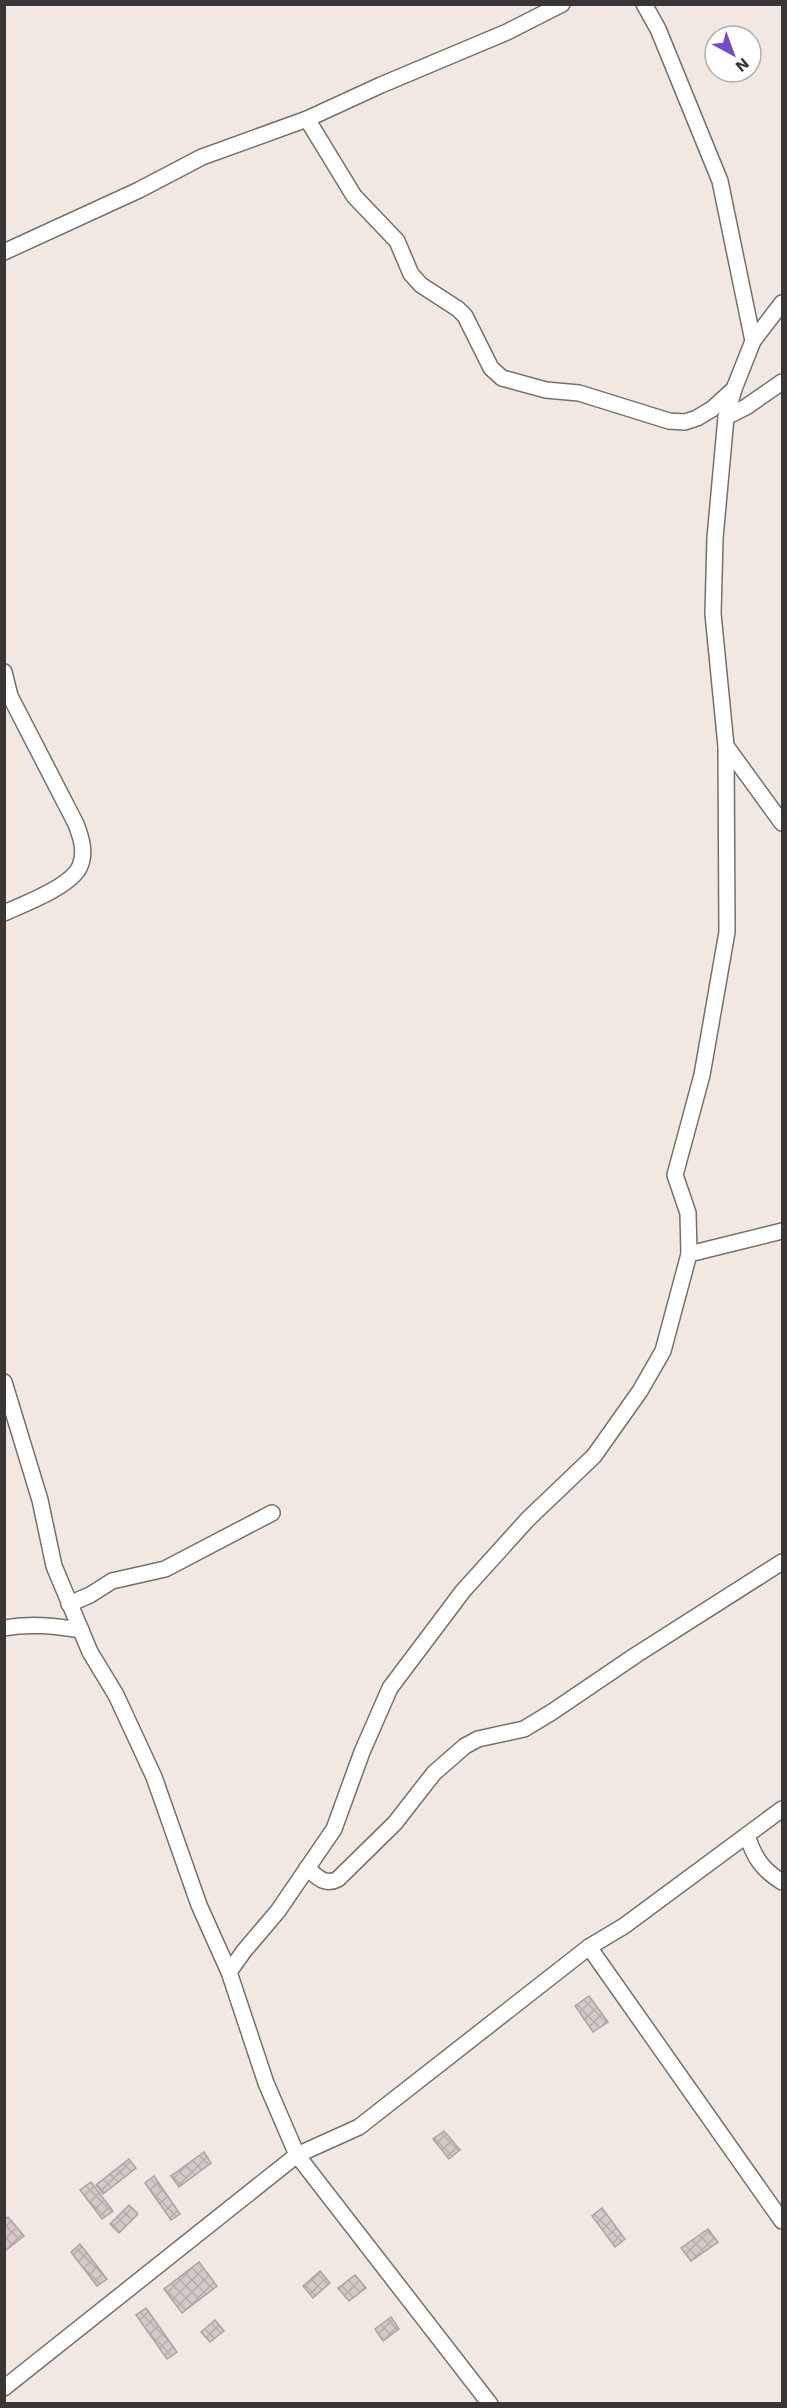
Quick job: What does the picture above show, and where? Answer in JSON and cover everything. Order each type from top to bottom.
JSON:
[{"type":"street","points":[[4,252],[139,190],[202,157],[307,119],[507,32],[562,4]]},
{"type":"street","points":[[644,4],[658,29],[720,181],[753,340]]},
{"type":"street","points":[[307,119],[354,196],[397,241],[411,274],[421,285],[465,316],[491,368],[502,378],[546,390],[579,393],[669,421],[685,422],[712,409],[734,389]]},
{"type":"street","points":[[229,1972],[278,1911],[334,1828],[362,1752],[390,1688],[463,1592],[528,1519],[594,1456],[640,1391],[663,1351],[689,1254],[688,1213],[675,1175],[702,1075],[727,932],[726,746],[713,614],[715,538],[726,417],[753,340],[783,303]]},
{"type":"street","points":[[726,417],[783,382]]},
{"type":"street","points":[[4,672],[10,696],[76,824],[83,843],[81,866],[76,873],[55,889],[4,913]]},
{"type":"street","points":[[726,746],[783,823]]},
{"type":"street","points":[[689,1254],[783,1231]]},
{"type":"street","points":[[4,1382],[40,1500],[54,1566],[90,1652],[116,1695],[154,1776],[199,1905],[229,1972],[266,2083],[297,2155],[490,2403]]},
{"type":"street","points":[[69,1604],[90,1595],[112,1581],[165,1569],[272,1513]]},
{"type":"street","points":[[307,1868],[325,1882],[338,1880],[395,1823],[434,1773],[465,1746],[478,1739],[517,1731],[543,1718],[636,1655],[783,1562]]},
{"type":"street","points":[[4,1628],[19,1625],[44,1625],[81,1630]]},
{"type":"street","points":[[4,2388],[297,2155],[359,2127],[590,1947],[624,1926],[783,1809]]},
{"type":"street","points":[[747,1835],[758,1863],[767,1873],[783,1882]]},
{"type":"street","points":[[590,1947],[783,2221]]},
{"type":"building","points":[[589,1996],[608,2022],[593,2032],[575,2006]]},
{"type":"building","points":[[444,2131],[460,2150],[449,2159],[433,2139]]},
{"type":"building","points":[[204,2152],[211,2163],[179,2187],[171,2176]]},
{"type":"building","points":[[129,2159],[136,2168],[103,2194],[96,2185]]},
{"type":"building","points":[[154,2176],[180,2214],[171,2220],[145,2183]]},
{"type":"building","points":[[91,2182],[113,2211],[102,2219],[80,2190]]},
{"type":"building","points":[[129,2205],[138,2214],[119,2233],[110,2224]]},
{"type":"building","points":[[602,2208],[625,2239],[615,2247],[592,2216]]},
{"type":"building","points":[[8,2217],[24,2236],[5,2251],[4,2220]]},
{"type":"building","points":[[708,2229],[718,2242],[691,2261],[681,2248]]},
{"type":"building","points":[[80,2244],[107,2279],[97,2286],[71,2252]]},
{"type":"building","points":[[199,2262],[217,2286],[182,2313],[164,2289]]},
{"type":"building","points":[[320,2271],[330,2283],[313,2298],[303,2286]]},
{"type":"building","points":[[355,2275],[366,2288],[349,2301],[338,2288]]},
{"type":"building","points":[[146,2308],[177,2352],[167,2359],[136,2315]]},
{"type":"building","points":[[391,2317],[399,2329],[383,2341],[375,2329]]},
{"type":"building","points":[[215,2320],[224,2331],[210,2342],[201,2332]]}]
